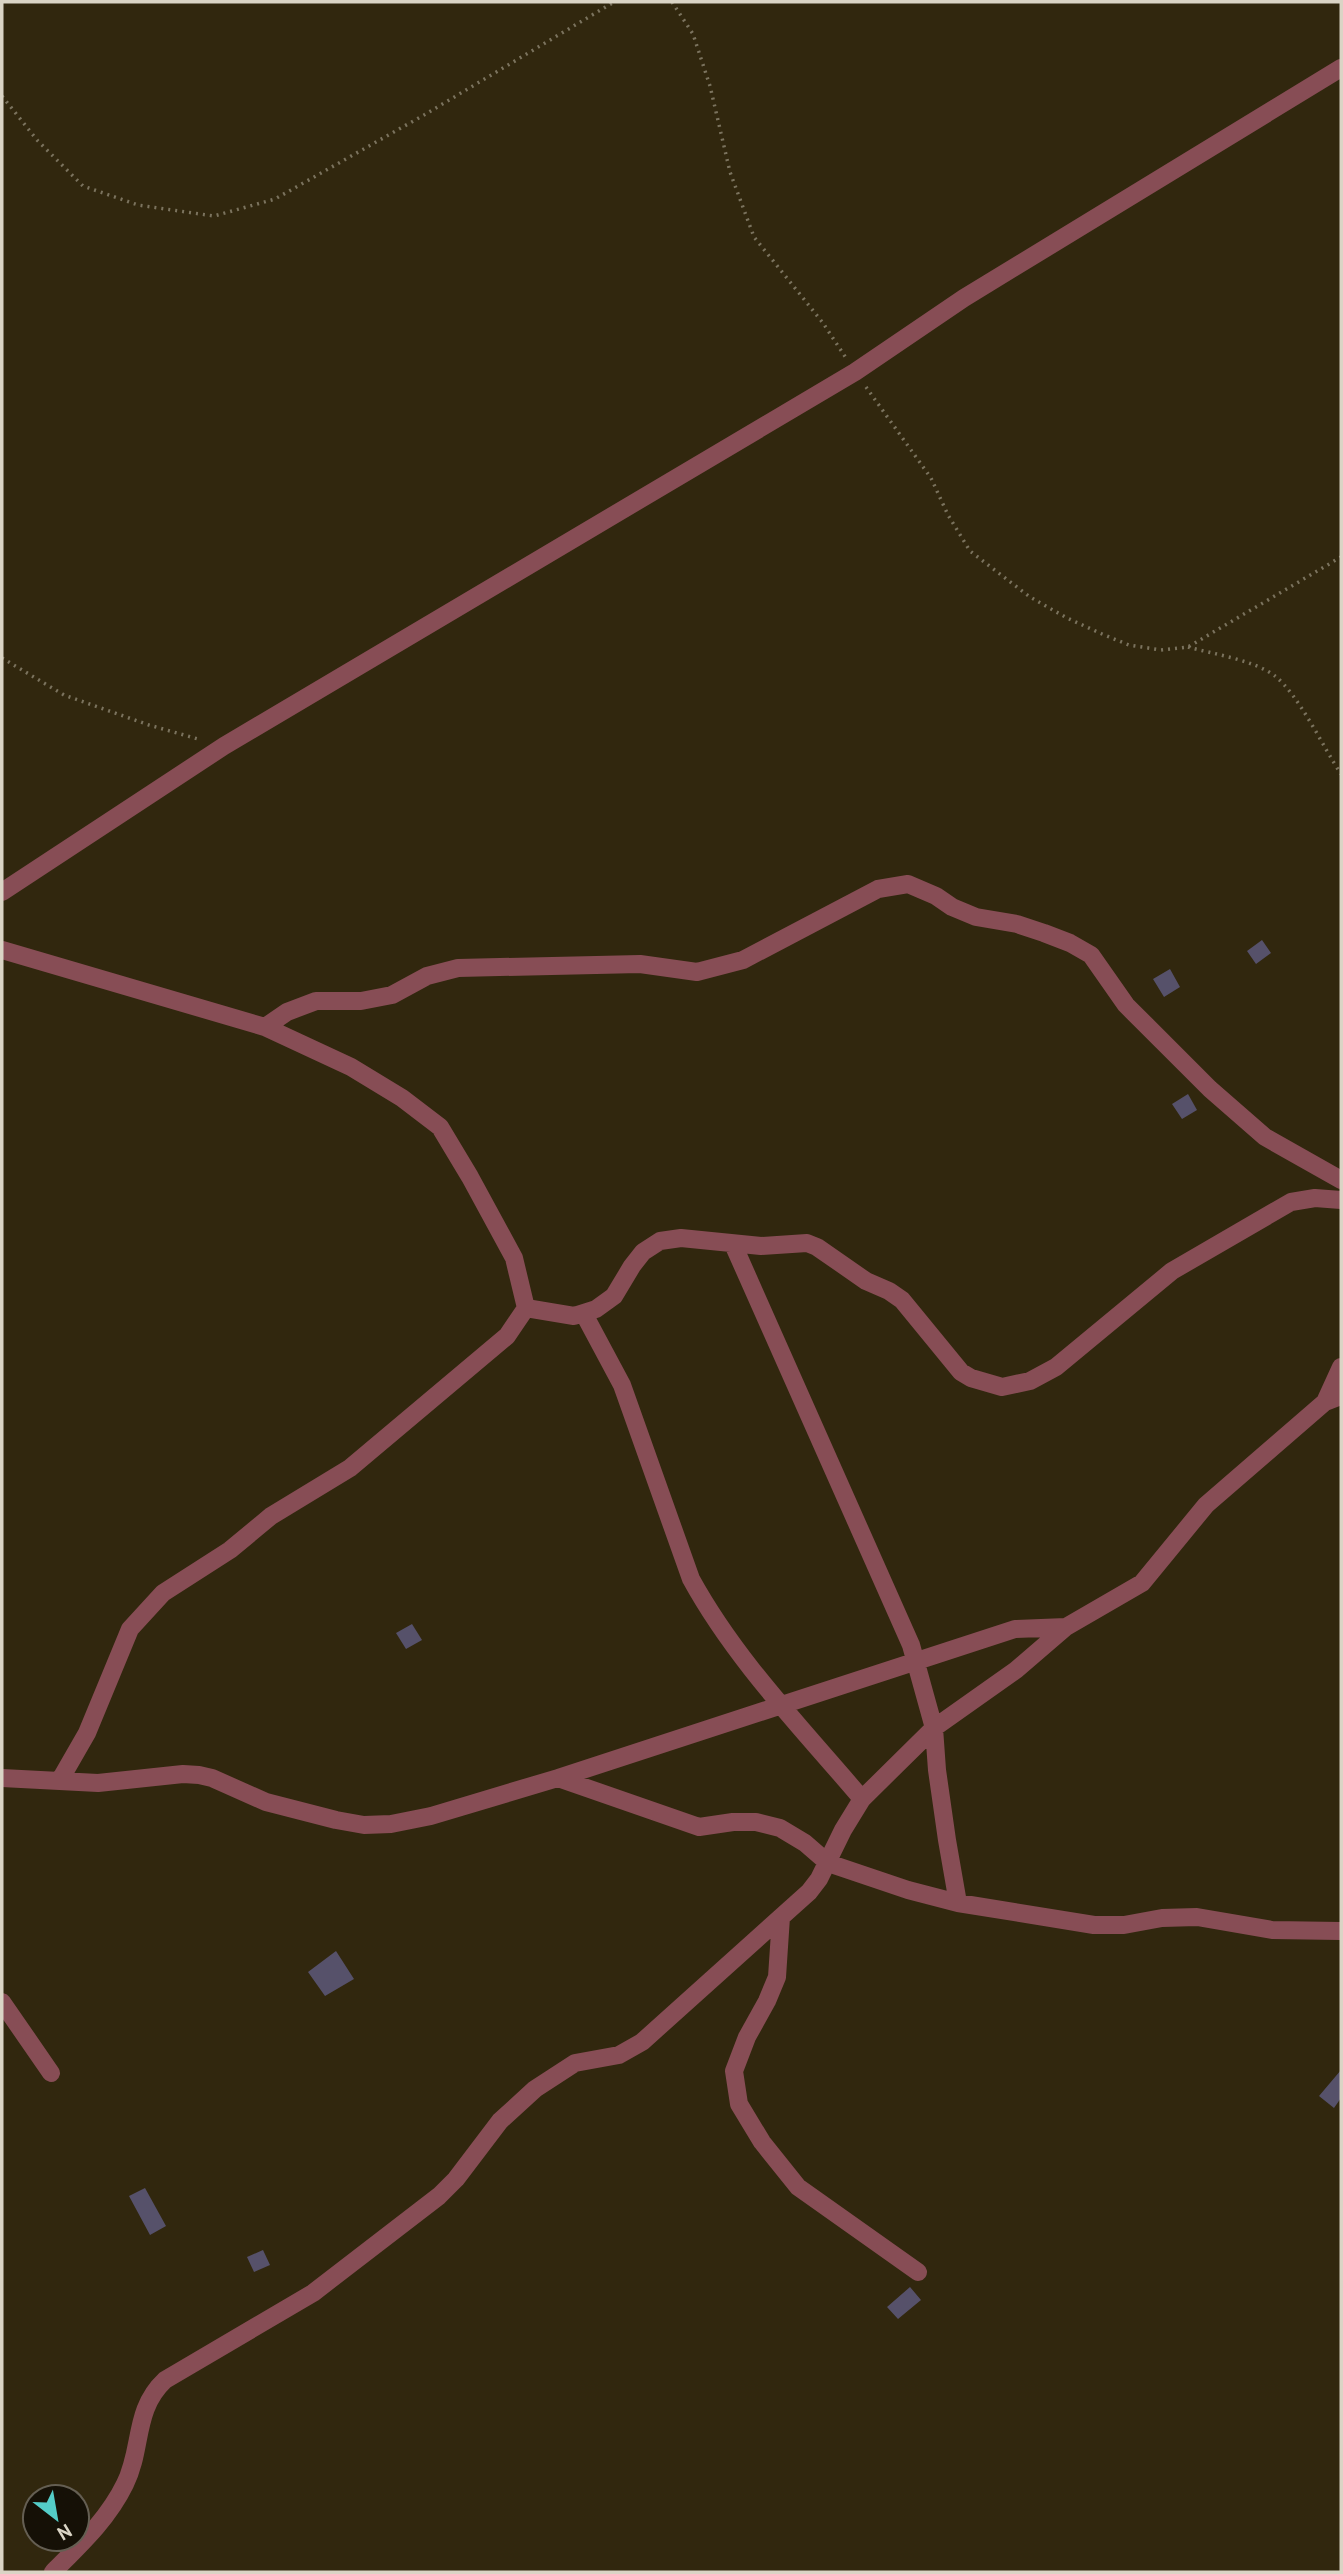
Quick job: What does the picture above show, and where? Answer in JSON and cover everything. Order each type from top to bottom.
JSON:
[{"type":"street","points":[[2,892],[224,746],[855,372],[964,298],[1341,68]]},
{"type":"street","points":[[265,1027],[287,1012],[316,1001],[361,1001],[392,995],[426,976],[458,968],[640,964],[697,972],[743,960],[878,889],[908,884],[936,896],[951,907],[1044,933],[1091,955],[1126,1005],[1210,1089],[1265,1137],[1341,1180]]},
{"type":"street","points":[[2,950],[265,1027],[351,1067],[402,1098],[440,1127],[470,1177],[513,1258],[526,1308],[508,1336],[350,1468],[271,1516],[230,1550],[163,1593],[130,1629],[87,1733],[60,1780]]},
{"type":"street","points":[[526,1308],[574,1316],[596,1309],[614,1296],[643,1252],[660,1241],[705,1238],[761,1246],[807,1243],[902,1300],[961,1372],[971,1378],[1002,1387],[1030,1381],[1056,1367],[1172,1271],[1291,1202],[1315,1198],[1341,1200]]},
{"type":"street","points":[[733,1244],[862,1530],[916,1661],[934,1728],[943,1817],[958,1903]]},
{"type":"street","points":[[584,1314],[622,1385],[691,1579],[726,1636],[779,1705],[800,1725],[862,1799]]},
{"type":"street","points":[[53,2572],[110,2511],[126,2482],[143,2412],[152,2392],[165,2380],[313,2293],[439,2196],[456,2179],[500,2122],[535,2090],[575,2063],[619,2055],[642,2042],[809,1892],[828,1863],[843,1830],[862,1799],[934,1728],[1016,1670],[1066,1628],[1142,1583],[1206,1505],[1333,1399],[1341,1367]]},
{"type":"street","points":[[2,1778],[98,1783],[183,1774],[199,1775],[266,1802],[364,1825],[391,1824],[431,1816],[558,1778],[1015,1629],[1066,1628]]},
{"type":"street","points":[[558,1778],[699,1828],[733,1822],[755,1822],[780,1828],[805,1843],[828,1863],[908,1890],[958,1903],[1094,1925],[1124,1925],[1162,1917],[1197,1917],[1272,1930],[1341,1931]]},
{"type":"street","points":[[781,1917],[777,1977],[747,2037],[734,2071],[739,2104],[762,2142],[798,2187],[918,2272]]},
{"type":"street","points":[[2,2002],[51,2073]]},
{"type":"path","points":[[2,96],[37,140],[83,186],[138,205],[214,216],[275,199],[614,2]]},
{"type":"path","points":[[672,2],[697,47],[710,86],[730,172],[754,237],[823,323],[931,478],[948,516],[970,551],[1030,597],[1102,634],[1129,645],[1161,650],[1188,647],[1256,666],[1275,676],[1294,698],[1341,774]]},
{"type":"path","points":[[1188,647],[1341,557]]},
{"type":"path","points":[[2,657],[64,695],[149,725],[224,746]]},
{"type":"building","points":[[1262,940],[1271,953],[1256,964],[1247,951]]},
{"type":"building","points":[[1170,969],[1180,987],[1164,997],[1153,979]]},
{"type":"building","points":[[1188,1094],[1197,1110],[1182,1119],[1172,1104]]},
{"type":"building","points":[[412,1624],[422,1640],[406,1649],[396,1633]]},
{"type":"building","points":[[336,1951],[354,1979],[325,1996],[308,1972]]},
{"type":"building","points":[[1341,2070],[1341,2098],[1334,2108],[1319,2096]]},
{"type":"building","points":[[145,2188],[166,2226],[150,2235],[129,2196]]},
{"type":"building","points":[[263,2250],[270,2265],[254,2272],[247,2257]]},
{"type":"building","points":[[910,2287],[921,2300],[898,2319],[887,2307]]}]
